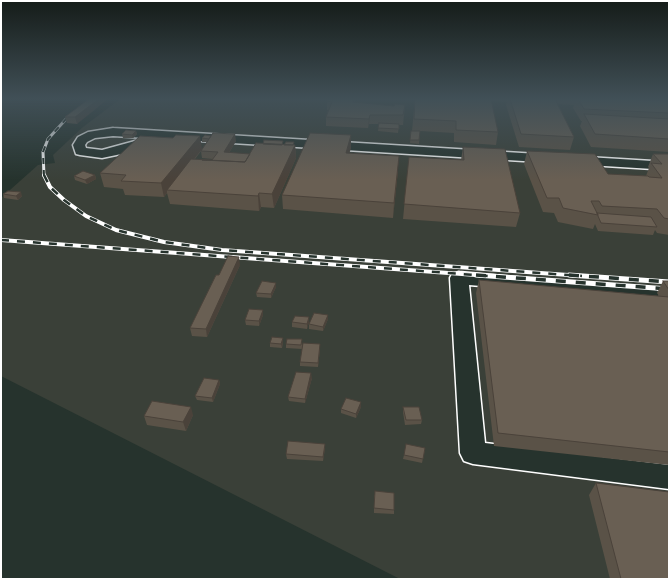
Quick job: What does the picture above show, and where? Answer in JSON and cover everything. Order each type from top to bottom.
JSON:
[{"type":"street","points":[[164,136],[121,150],[102,154],[85,152],[79,148],[79,145],[87,137],[102,132],[113,132],[669,166]]},
{"type":"street","points":[[650,294],[459,278],[473,453],[669,476]]},
{"type":"shaded area","points":[[669,126],[669,579],[400,579],[1,376],[1,198],[38,165],[55,163],[53,155],[83,127]]},
{"type":"building","points":[[378,126],[399,126],[399,129],[378,128]]},
{"type":"building","points":[[456,126],[497,126],[498,132],[456,130]]},
{"type":"building","points":[[519,126],[569,126],[574,137],[521,134]]},
{"type":"building","points":[[591,126],[669,126],[669,139],[595,134]]},
{"type":"building","points":[[126,130],[136,131],[132,135],[122,134]]},
{"type":"building","points":[[411,131],[420,131],[419,140],[410,140]]},
{"type":"building","points":[[213,133],[235,134],[224,152],[250,154],[245,162],[202,160],[212,160],[218,152],[201,151]]},
{"type":"building","points":[[310,133],[351,135],[346,153],[399,156],[394,203],[282,195]]},
{"type":"building","points":[[176,135],[200,136],[161,183],[121,181],[126,175],[100,173],[140,136],[173,138]]},
{"type":"building","points":[[205,135],[211,136],[209,139],[202,138]]},
{"type":"building","points":[[264,140],[283,141],[282,145],[263,144]]},
{"type":"building","points":[[286,142],[294,142],[293,145],[284,145]]},
{"type":"building","points":[[256,143],[295,145],[272,194],[259,193],[258,196],[167,190],[191,159],[245,162]]},
{"type":"building","points":[[463,147],[505,149],[520,213],[404,204],[409,157],[464,160]]},
{"type":"building","points":[[527,151],[595,154],[608,174],[662,178],[651,163],[662,164],[653,154],[669,154],[669,219],[664,218],[657,209],[602,206],[599,201],[591,201],[598,215],[563,208],[559,198],[547,198]]},
{"type":"building","points":[[83,171],[95,175],[85,180],[74,176]]},
{"type":"building","points":[[8,191],[21,192],[16,196],[3,194]]},
{"type":"building","points":[[597,213],[651,217],[657,227],[601,223]]},
{"type":"building","points":[[228,256],[239,257],[206,329],[190,328],[216,275],[219,275]]},
{"type":"building","points":[[479,280],[669,297],[669,452],[498,433]]},
{"type":"building","points":[[262,281],[276,283],[271,294],[256,293]]},
{"type":"building","points":[[663,281],[669,281],[669,290]]},
{"type":"building","points":[[249,309],[263,310],[259,321],[245,320]]},
{"type":"building","points":[[314,313],[328,315],[323,327],[309,324]]},
{"type":"building","points":[[295,316],[309,317],[307,324],[292,322]]},
{"type":"building","points":[[272,337],[283,338],[281,344],[270,343]]},
{"type":"building","points":[[287,339],[302,339],[301,345],[286,344]]},
{"type":"building","points":[[303,343],[320,344],[318,363],[300,362]]},
{"type":"building","points":[[296,372],[311,373],[305,399],[288,397]]},
{"type":"building","points":[[204,378],[219,380],[212,398],[195,396]]},
{"type":"building","points":[[346,398],[361,402],[356,414],[341,409]]},
{"type":"building","points":[[152,401],[191,407],[183,422],[144,416]]},
{"type":"building","points":[[403,407],[419,407],[422,420],[406,420]]},
{"type":"building","points":[[288,441],[325,444],[323,457],[286,454]]},
{"type":"building","points":[[406,444],[425,448],[423,459],[404,455]]},
{"type":"building","points":[[596,483],[669,492],[669,579],[621,579]]},
{"type":"building","points":[[375,491],[394,493],[394,510],[374,508]]},
{"type":"railway","points":[[44,176],[43,152],[48,139],[60,126]]},
{"type":"railway","points":[[44,175],[50,187],[64,200],[86,216],[116,230],[164,242],[222,250],[582,276]]},
{"type":"railway","points":[[1,240],[489,276]]},
{"type":"railway","points":[[476,275],[669,289]]},
{"type":"railway","points":[[569,275],[669,282]]}]
